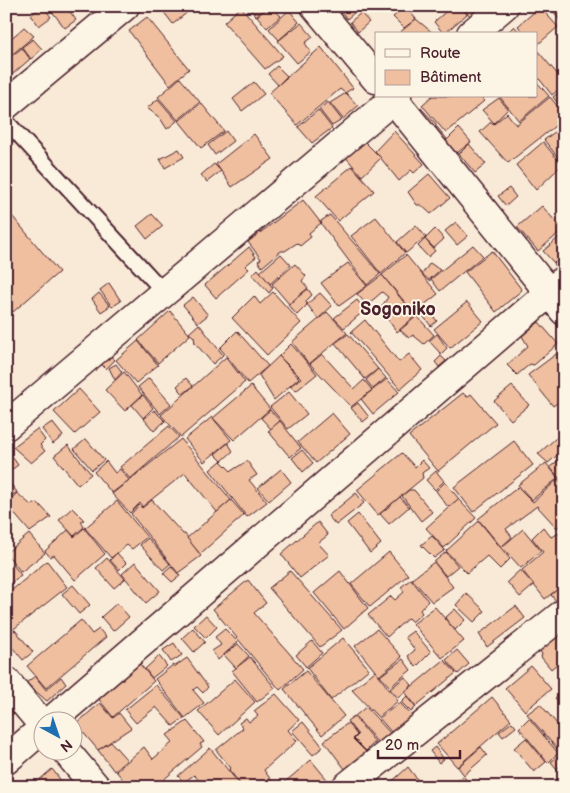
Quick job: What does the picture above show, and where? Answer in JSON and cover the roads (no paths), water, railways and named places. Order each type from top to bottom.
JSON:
[{"type":"street","points":[[6,106],[124,6]]},
{"type":"street","points":[[315,6],[375,77]]},
{"type":"street","points":[[473,32],[504,6]]},
{"type":"street","points":[[6,426],[165,292],[383,98]]},
{"type":"street","points":[[64,710],[559,295],[393,98]]},
{"type":"street","points":[[346,787],[564,613]]},
{"type":"street","points":[[6,681],[32,712]]},
{"type":"street","points":[[6,760],[32,738]]},
{"type":"street","points":[[73,760],[96,787]]},
{"type":"lane","points":[[6,121],[165,292]]},
{"type":"district","name":"Sogoniko","points":[[398,309]]}]
